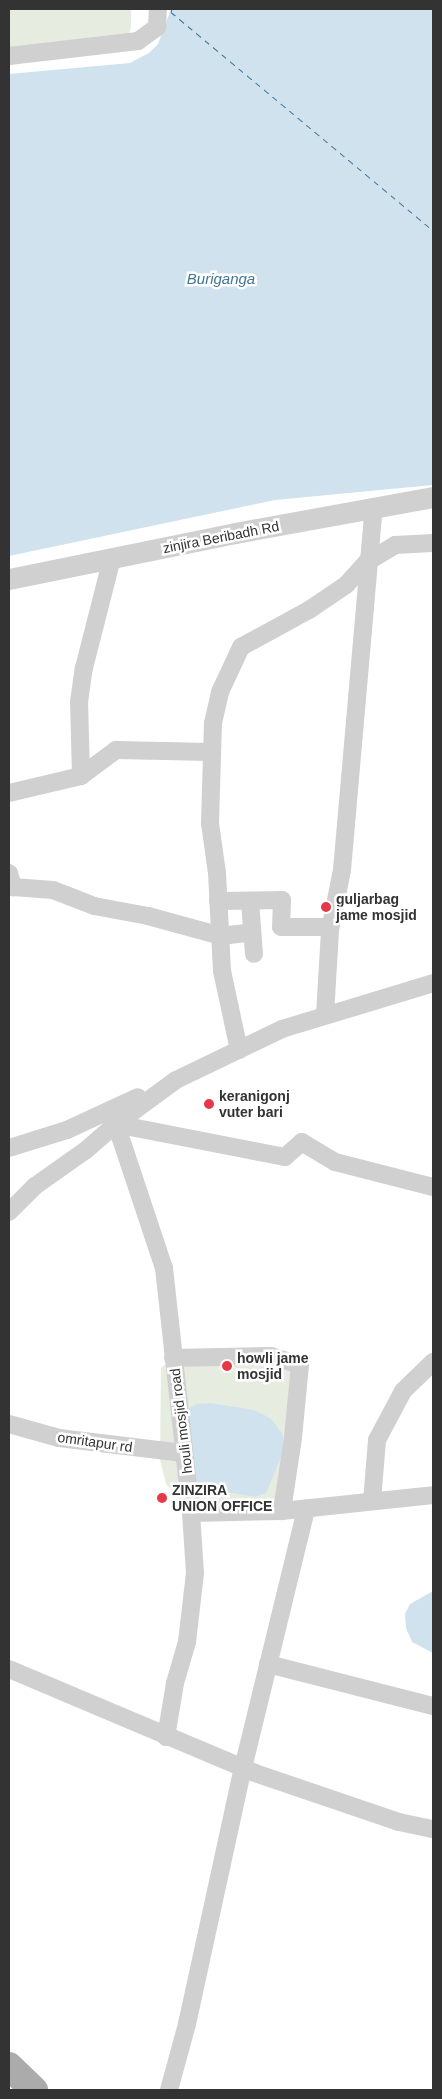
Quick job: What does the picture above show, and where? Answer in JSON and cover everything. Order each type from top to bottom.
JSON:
[{"type":"main road","points":[[9,2066],[34,2090]]},
{"type":"main road","points":[[9,2085],[14,2090]]},
{"type":"street","points":[[9,56],[138,41],[157,27],[158,9]]},
{"type":"street","name":"zinjira Beribadh Rd","points":[[9,579],[433,497]]},
{"type":"street","points":[[325,1015],[330,927],[342,870],[367,562],[374,507]]},
{"type":"street","points":[[239,1050],[222,971],[221,936],[210,823],[213,723],[220,692],[241,647],[309,610],[346,585],[367,562],[395,545],[433,543]]},
{"type":"street","points":[[81,776],[79,702],[112,558]]},
{"type":"street","points":[[9,793],[81,776],[116,750],[211,752]]},
{"type":"street","points":[[9,873],[13,887],[53,890],[94,906],[148,916],[221,936],[252,932]]},
{"type":"street","points":[[218,901],[282,900],[281,927],[330,927]]},
{"type":"street","points":[[250,901],[254,954]]},
{"type":"street","points":[[9,1148],[67,1130],[282,1029],[433,983]]},
{"type":"street","points":[[9,1204],[86,1150],[116,1124],[176,1080]]},
{"type":"street","points":[[116,1124],[285,1157],[302,1142],[335,1162],[433,1187]]},
{"type":"street","name":"houli mosjid road","points":[[116,1124],[164,1268],[183,1436],[183,1453],[185,1455],[195,1573],[187,1642],[175,1683],[166,1737]]},
{"type":"street","points":[[9,1212],[35,1186]]},
{"type":"street","points":[[173,1358],[271,1356],[300,1364],[293,1438],[282,1511]]},
{"type":"street","points":[[372,1501],[378,1440],[403,1391],[433,1362]]},
{"type":"street","name":"omritapur rd","points":[[9,1424],[59,1438],[183,1453]]},
{"type":"street","points":[[190,1513],[282,1511],[433,1495]]},
{"type":"street","points":[[169,2090],[187,2024],[243,1768],[306,1509]]},
{"type":"street","points":[[268,1664],[433,1706]]},
{"type":"street","points":[[9,1669],[243,1768],[336,1802],[399,1822],[433,1829]]},
{"type":"shaded area","points":[[9,9],[131,9],[131,27],[128,39],[9,52]]},
{"type":"shaded area","points":[[243,1353],[301,1373],[305,1395],[273,1507],[191,1513],[166,1484],[160,1460],[161,1368],[173,1358]]},
{"type":"water","name":"Buriganga","points":[[171,9],[433,9],[433,485],[275,500],[9,556],[9,74],[130,63],[149,53],[158,44]]},
{"type":"water","points":[[210,1403],[254,1410],[270,1418],[282,1433],[285,1448],[266,1493],[255,1497],[200,1487],[193,1474],[181,1412],[197,1404]]},
{"type":"water","points":[[433,1591],[433,1653],[412,1642],[406,1628],[405,1614],[410,1604]]},
{"type":"ferry route","points":[[172,9],[171,12],[433,230]]},
{"type":"place","name":"guljarbag jame mosjid","points":[[326,907]]},
{"type":"place","name":"keranigonj vuter bari","points":[[209,1104]]},
{"type":"place","name":"howli jame mosjid","points":[[227,1366]]},
{"type":"place","name":"ZINZIRA UNION OFFICE","points":[[162,1498]]}]
